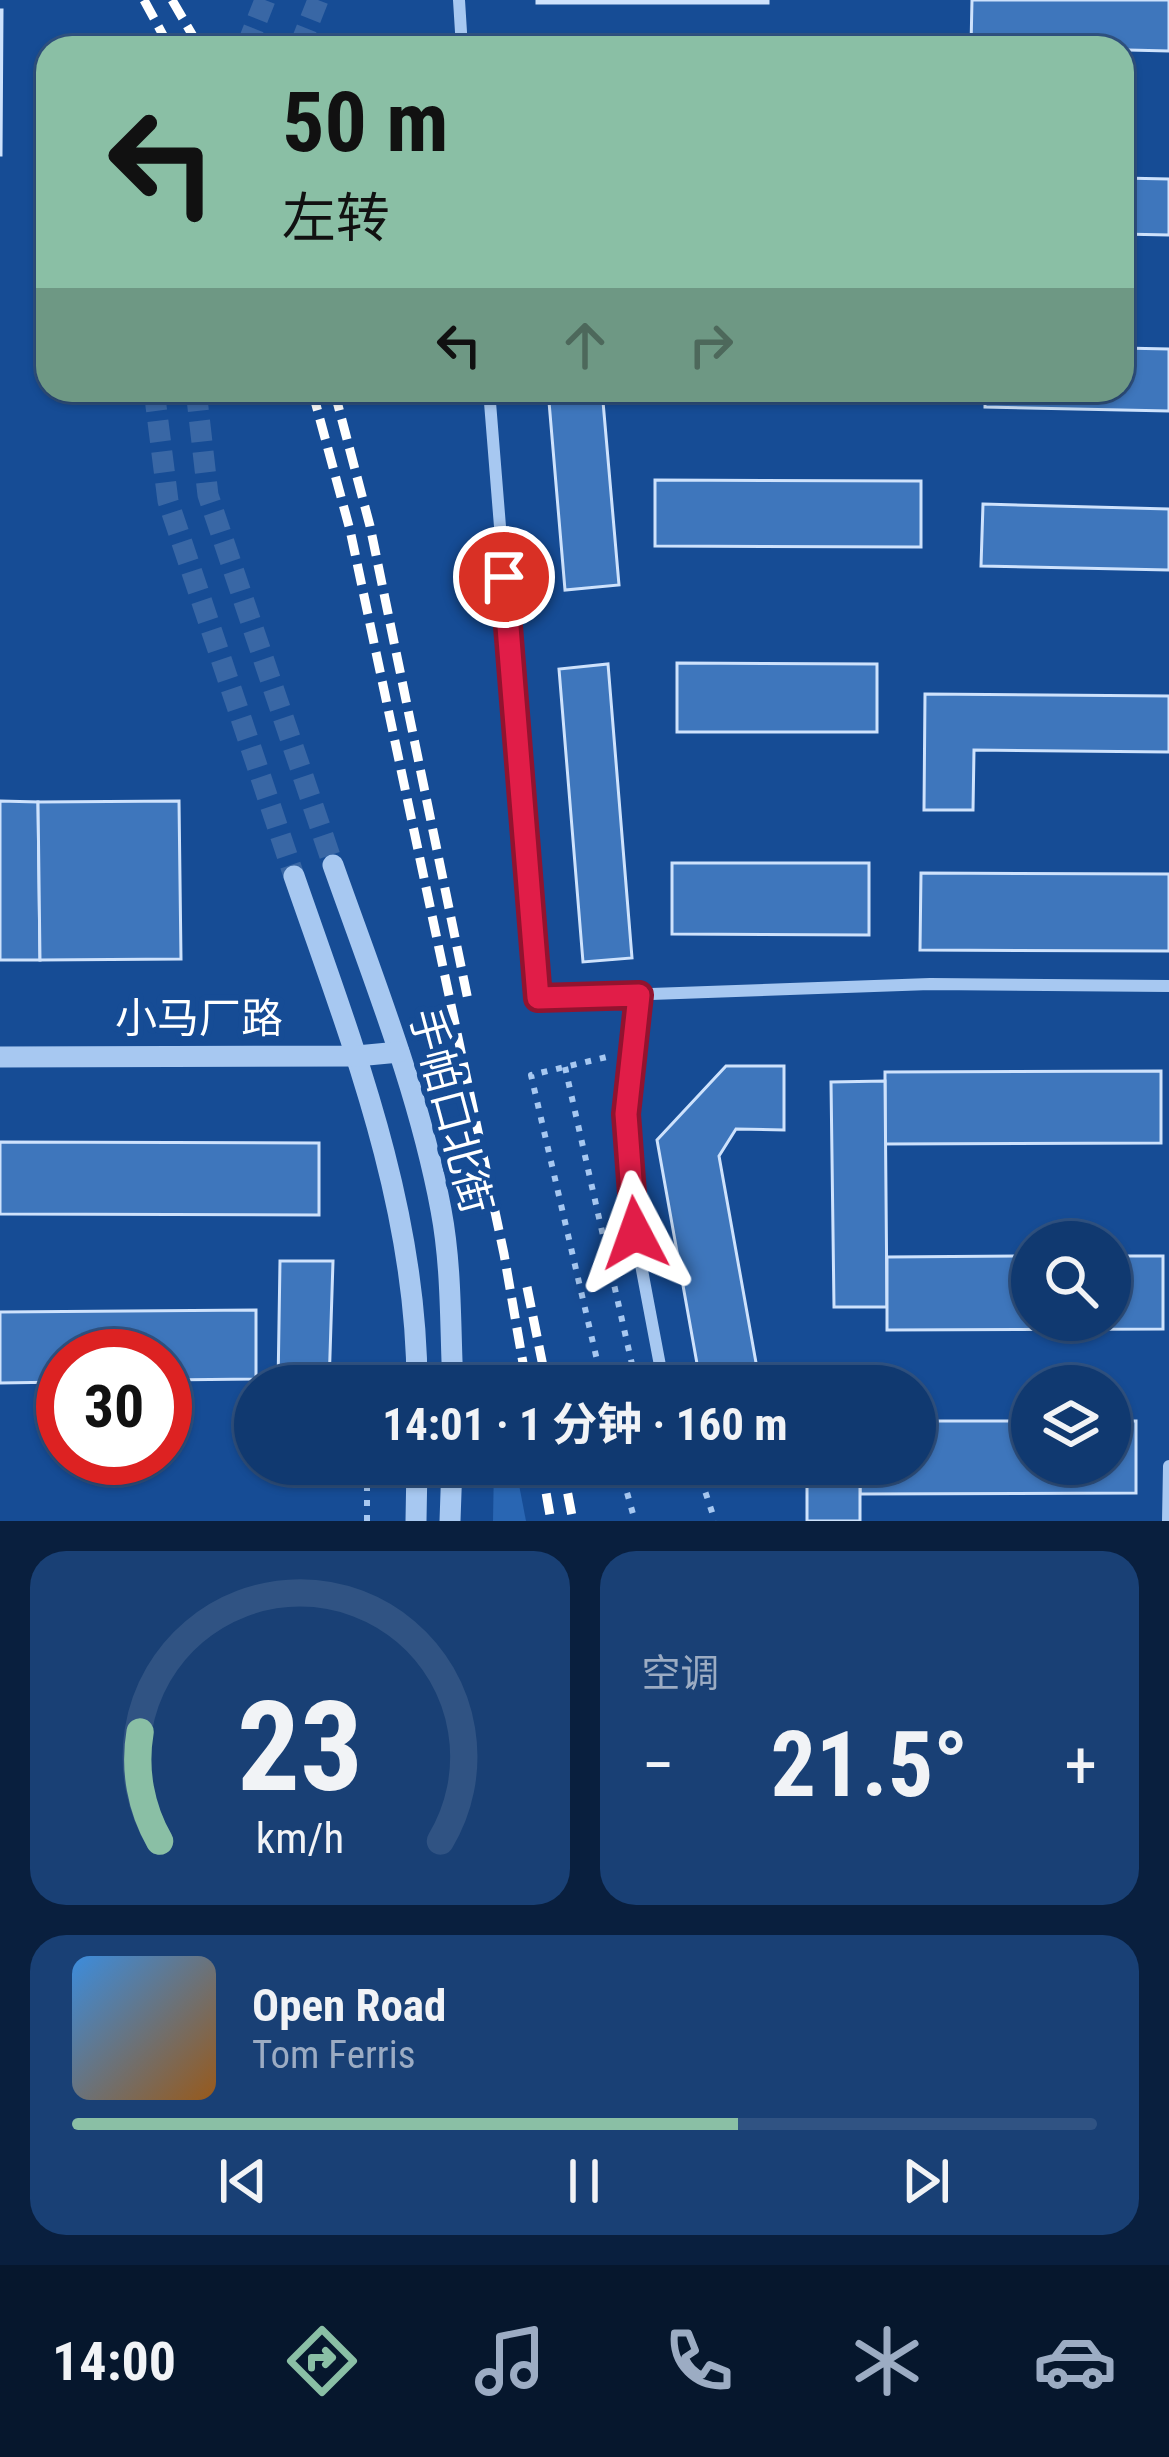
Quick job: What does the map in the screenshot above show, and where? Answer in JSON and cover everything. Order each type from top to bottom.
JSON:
[{"type":"street","points":[[455,0],[460,36]]},
{"type":"street","points":[[490,402],[538,998],[930,984],[1169,986]]},
{"type":"street","name":"手帕口北街","points":[[333,865],[399,1052],[431,1160],[449,1263],[452,1365]]},
{"type":"street","name":"手帕口北街","points":[[294,876],[392,1174],[411,1297],[416,1365]]},
{"type":"street","points":[[639,995],[626,1114],[635,1233],[660,1365]]},
{"type":"street","name":"小马厂路","points":[[0,1057],[357,1057],[399,1052]]},
{"type":"street","points":[[1168,1521],[1169,1466]]},
{"type":"street","points":[[416,1521],[417,1485]]},
{"type":"street","points":[[450,1521],[451,1485]]},
{"type":"path","points":[[598,1365],[531,1075],[632,1051]]},
{"type":"path","points":[[565,1066],[632,1365]]},
{"type":"path","points":[[367,1485],[367,1521]]},
{"type":"path","points":[[625,1485],[635,1521]]},
{"type":"path","points":[[703,1485],[715,1521]]},
{"type":"shaded area","points":[[494,1485],[519,1485],[526,1521],[493,1521]]},
{"type":"building","points":[[768,0],[768,3],[537,3]]},
{"type":"building","points":[[972,0],[1169,0],[1169,51],[1134,50],[1134,36],[971,36]]},
{"type":"building","points":[[2,10],[1,155],[0,155]]},
{"type":"building","points":[[1134,178],[1169,179],[1169,235],[1134,234]]},
{"type":"building","points":[[1134,348],[1169,349],[1169,411],[985,407],[985,402],[1134,402]]},
{"type":"building","points":[[549,402],[603,402],[619,585],[565,590]]},
{"type":"building","points":[[655,480],[921,481],[921,547],[655,546]]},
{"type":"building","points":[[983,504],[1169,509],[1169,570],[981,566]]},
{"type":"building","points":[[677,663],[877,664],[877,732],[677,732]]},
{"type":"building","points":[[608,664],[632,958],[583,962],[559,669]]},
{"type":"building","points":[[925,694],[1169,696],[1169,752],[974,750],[973,810],[924,810]]},
{"type":"building","points":[[0,801],[38,802],[40,960],[0,960]]},
{"type":"building","points":[[179,801],[181,959],[40,960],[38,802]]},
{"type":"building","points":[[672,863],[869,863],[869,935],[672,934]]},
{"type":"building","points":[[921,873],[1169,874],[1169,951],[920,950]]},
{"type":"building","points":[[726,1066],[784,1066],[784,1130],[736,1129],[719,1156],[756,1365],[697,1365],[657,1140]]},
{"type":"building","points":[[1161,1071],[1161,1143],[885,1144],[885,1072]]},
{"type":"building","points":[[885,1081],[887,1307],[834,1307],[831,1082]]},
{"type":"building","points":[[0,1142],[319,1143],[319,1215],[0,1214]]},
{"type":"building","points":[[1011,1256],[1011,1330],[887,1330],[887,1257]]},
{"type":"building","points":[[1131,1256],[1163,1256],[1163,1329],[1131,1329]]},
{"type":"building","points":[[280,1261],[333,1261],[330,1365],[278,1365]]},
{"type":"building","points":[[256,1310],[256,1365],[234,1365],[234,1379],[192,1380],[192,1329],[36,1329],[36,1382],[0,1383],[0,1312]]},
{"type":"building","points":[[936,1421],[1011,1421],[1011,1485],[1131,1485],[1131,1421],[1136,1421],[1136,1493],[860,1494],[860,1485],[936,1485]]},
{"type":"building","points":[[807,1485],[860,1485],[860,1521],[807,1521]]},
{"type":"tunnel","points":[[251,36],[265,0]]},
{"type":"tunnel","points":[[304,36],[318,0]]},
{"type":"tunnel","points":[[156,402],[168,501],[294,876]]},
{"type":"tunnel","points":[[197,402],[208,495],[333,865]]},
{"type":"railway","points":[[144,0],[164,36]]},
{"type":"railway","points":[[172,0],[193,36]]},
{"type":"railway","points":[[315,402],[350,530],[504,1254],[523,1365]]},
{"type":"railway","points":[[337,402],[370,526],[469,1005]]},
{"type":"railway","points":[[527,1287],[543,1365]]},
{"type":"railway","points":[[545,1485],[551,1521]]},
{"type":"railway","points":[[566,1485],[573,1521]]},
{"type":"route","points":[[504,577],[538,998],[639,995],[626,1114],[635,1233]]}]
